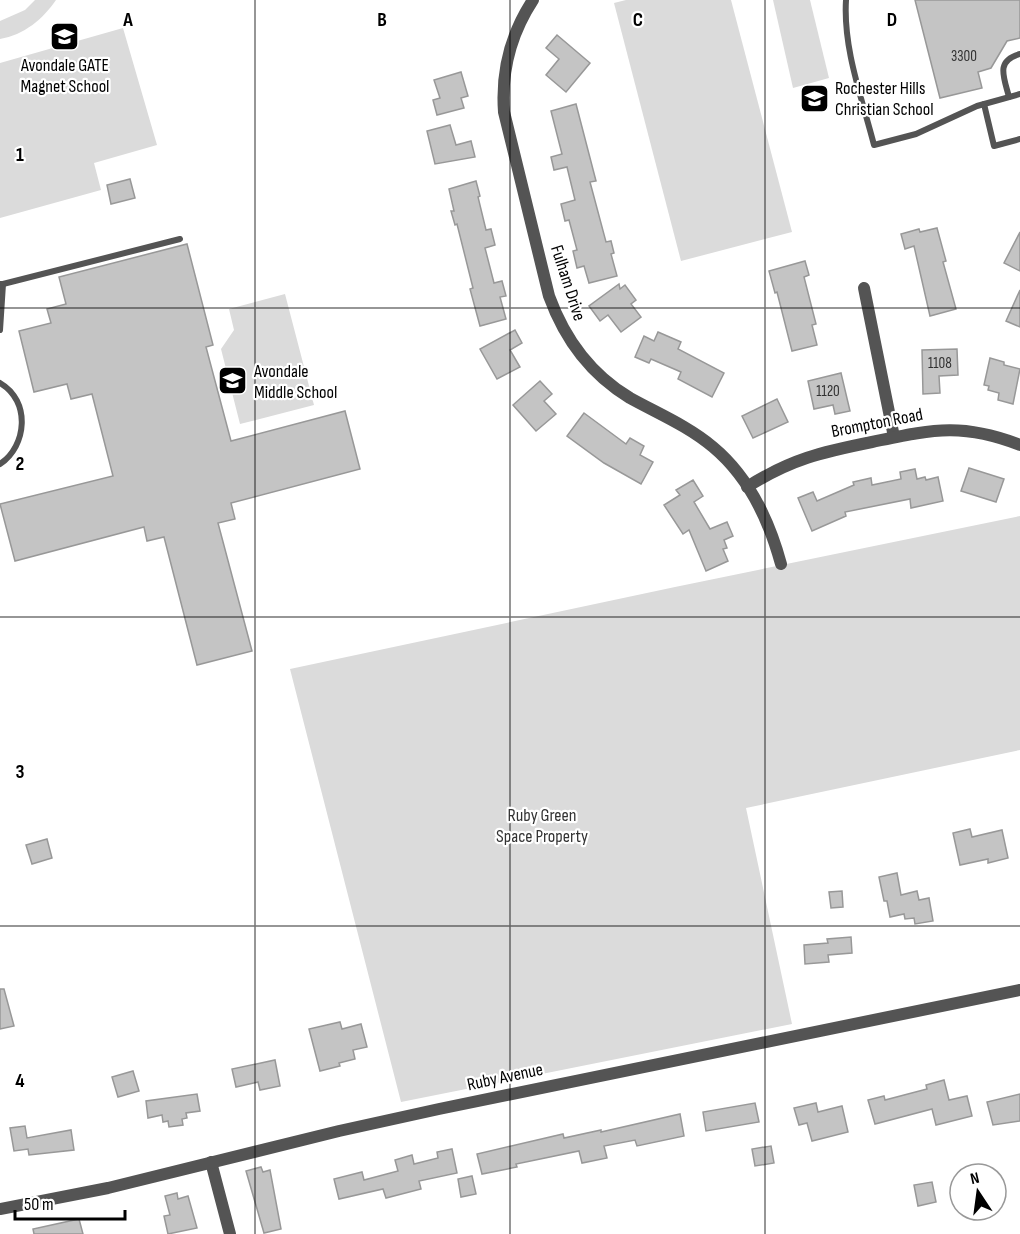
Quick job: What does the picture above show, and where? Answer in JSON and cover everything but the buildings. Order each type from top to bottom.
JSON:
[{"type":"street","name":"Fulham Drive","points":[[533,0],[519,22],[506,60],[503,85],[504,112],[549,297],[556,317],[576,350],[602,379],[700,437],[725,459],[747,487],[768,524],[781,564]]},
{"type":"street","points":[[864,288],[894,437]]},
{"type":"street","name":"Brompton Road","points":[[747,487],[762,477],[802,458],[894,437],[941,430],[964,431],[994,436],[1020,445]]},
{"type":"street","name":"Ruby Avenue","points":[[0,1209],[108,1188],[339,1131],[439,1109],[1020,990]]},
{"type":"street","points":[[211,1162],[230,1234]]},
{"type":"lane","points":[[846,0],[845,19],[849,45],[874,145],[916,134],[984,104],[1020,94]]},
{"type":"lane","points":[[1009,97],[1003,72],[1004,65],[1008,59],[1020,54]]},
{"type":"lane","points":[[984,104],[994,146],[1020,139]]},
{"type":"lane","points":[[0,330],[2,284],[180,238]]},
{"type":"lane","points":[[0,382],[15,397],[21,411],[22,429],[18,445],[8,459],[0,465]]},
{"type":"green space","points":[[35,0],[56,0],[45,14],[25,30],[0,39],[0,21],[25,10]]},
{"type":"green space","points":[[626,0],[731,0],[792,232],[681,261],[614,3]]},
{"type":"green space","points":[[773,0],[810,0],[829,78],[793,88]]},
{"type":"green space","points":[[123,28],[157,145],[94,163],[101,190],[0,218],[0,63]]},
{"type":"green space","points":[[285,294],[314,405],[240,424],[221,349],[234,330],[229,309]]},
{"type":"green space","name":"Ruby Green Space Property","points":[[1020,516],[1020,750],[746,808],[792,1024],[401,1102],[290,669]]},
{"type":"place","name":"Avondale GATE Magnet School","points":[[65,36]]},
{"type":"place","name":"Rochester Hills Christian School","points":[[814,98]]},
{"type":"place","name":"Avondale Middle School","points":[[233,381]]}]
